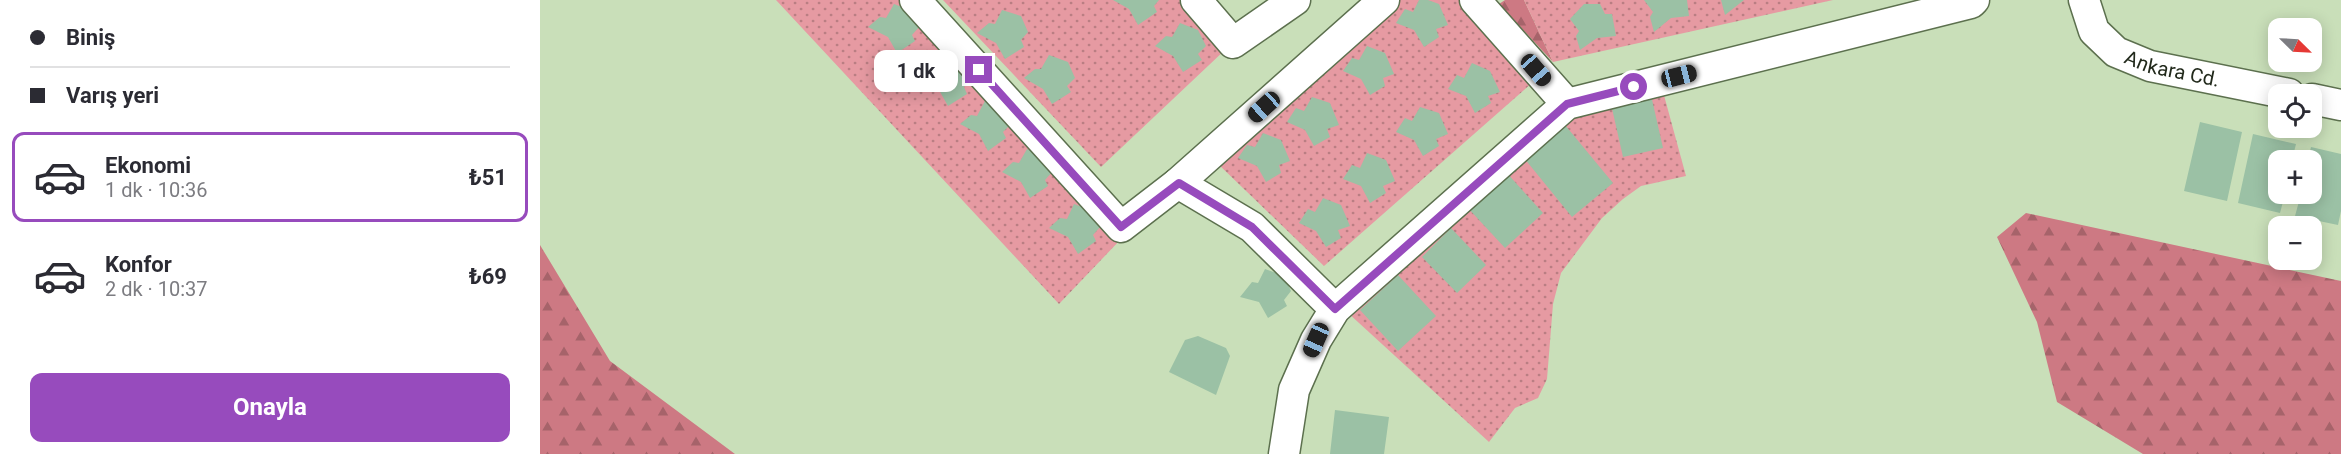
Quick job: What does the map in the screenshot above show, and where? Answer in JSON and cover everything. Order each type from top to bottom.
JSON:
[{"type":"street","points":[[915,0],[1121,227],[1179,183],[1384,0]]},
{"type":"street","points":[[1196,0],[1233,43],[1295,0]]},
{"type":"street","points":[[1475,0],[1567,104]]},
{"type":"street","points":[[1284,454],[1294,390],[1316,340],[1335,309],[1567,104],[1971,3],[1974,0]]},
{"type":"street","name":"Ankara Cd.","points":[[2084,0],[2094,31],[2116,52],[2150,66],[2268,90]]},
{"type":"street","points":[[2322,101],[2341,105]]},
{"type":"street","points":[[1179,183],[1252,227],[1335,309]]},
{"type":"green space","points":[[1505,0],[1524,0],[1553,62],[1499,4]]},
{"type":"green space","points":[[2026,213],[2268,265],[2268,270],[2290,270],[2341,281],[2341,454],[2143,454],[2057,402],[2037,322],[1997,237]]},
{"type":"green space","points":[[540,245],[610,361],[735,454],[540,454]]},
{"type":"shaded area","points":[[776,0],[907,0],[1122,238],[1059,304]]},
{"type":"shaded area","points":[[943,0],[1184,0],[1226,49],[1101,167]]},
{"type":"shaded area","points":[[1396,0],[1459,0],[1533,82],[1324,266],[1216,162]]},
{"type":"shaded area","points":[[1524,0],[1833,0],[1553,62]]},
{"type":"shaded area","points":[[1662,88],[1686,176],[1641,186],[1623,199],[1602,218],[1561,273],[1553,304],[1547,379],[1538,398],[1515,408],[1489,442],[1347,312],[1568,114]]},
{"type":"building","points":[[1113,0],[1159,0],[1154,6],[1157,12],[1138,25],[1129,9]]},
{"type":"building","points":[[1419,0],[1439,4],[1448,25],[1436,29],[1439,37],[1424,47],[1414,30],[1396,23],[1405,9],[1413,12]]},
{"type":"building","points":[[1644,0],[1687,0],[1689,16],[1671,18],[1654,32],[1650,17],[1653,12]]},
{"type":"building","points":[[1721,0],[1744,0],[1725,15]]},
{"type":"building","points":[[894,4],[912,11],[920,26],[912,35],[915,41],[897,53],[888,37],[868,27],[880,17],[886,18]]},
{"type":"building","points":[[1584,4],[1600,4],[1605,14],[1612,14],[1616,36],[1597,38],[1580,50],[1576,36],[1579,31],[1570,19]]},
{"type":"building","points":[[1002,10],[1021,16],[1028,32],[1021,40],[1024,47],[1005,59],[996,43],[977,33],[989,23],[995,24]]},
{"type":"building","points":[[1180,23],[1198,30],[1206,46],[1198,54],[1202,60],[1183,72],[1173,56],[1155,46],[1166,36],[1172,37]]},
{"type":"building","points":[[1367,46],[1385,53],[1394,74],[1383,78],[1385,86],[1370,95],[1361,79],[1343,71],[1352,58],[1359,60]]},
{"type":"building","points":[[1049,55],[1068,62],[1075,78],[1067,86],[1071,92],[1052,104],[1043,89],[1024,78],[1035,69],[1041,69]]},
{"type":"building","points":[[945,57],[964,63],[971,79],[964,87],[967,94],[948,106],[939,90],[920,80],[931,70],[938,71]]},
{"type":"building","points":[[1472,63],[1490,71],[1500,92],[1488,96],[1491,103],[1475,113],[1466,96],[1448,89],[1457,75],[1464,78]]},
{"type":"building","points":[[1651,95],[1663,148],[1623,157],[1611,104]]},
{"type":"building","points":[[1312,97],[1330,103],[1339,125],[1327,129],[1330,137],[1314,146],[1305,130],[1287,122],[1296,108],[1304,111]]},
{"type":"building","points":[[985,101],[1003,108],[1011,124],[1003,132],[1006,138],[988,151],[979,134],[960,124],[971,115],[977,116]]},
{"type":"building","points":[[1420,107],[1439,113],[1448,134],[1436,139],[1439,146],[1423,156],[1414,140],[1396,132],[1405,118],[1412,121]]},
{"type":"building","points":[[2200,122],[2242,132],[2227,201],[2184,191]]},
{"type":"building","points":[[1565,125],[1613,183],[1572,217],[1524,158]]},
{"type":"building","points":[[1263,133],[1281,140],[1290,161],[1279,165],[1281,173],[1266,182],[1257,166],[1238,158],[1247,145],[1255,147]]},
{"type":"building","points":[[2253,134],[2296,144],[2294,150],[2268,150],[2268,204],[2282,204],[2280,213],[2238,203]]},
{"type":"building","points":[[2311,147],[2341,154],[2341,211],[2338,225],[2322,222],[2322,216],[2295,216],[2298,204],[2322,204],[2322,150],[2310,150]]},
{"type":"building","points":[[1027,149],[1045,156],[1053,171],[1045,180],[1048,186],[1030,198],[1021,182],[1002,172],[1013,162],[1019,163]]},
{"type":"building","points":[[1367,153],[1386,160],[1395,181],[1383,186],[1386,193],[1370,203],[1361,186],[1343,179],[1352,165],[1360,168]]},
{"type":"building","points":[[1506,172],[1543,213],[1505,248],[1467,207]]},
{"type":"building","points":[[1323,198],[1341,205],[1350,226],[1338,230],[1341,238],[1326,247],[1316,231],[1299,223],[1308,209],[1315,212]]},
{"type":"building","points":[[1074,204],[1093,211],[1100,227],[1093,235],[1096,241],[1078,254],[1068,237],[1049,228],[1060,218],[1067,219]]},
{"type":"building","points":[[1451,228],[1486,265],[1457,293],[1422,257]]},
{"type":"building","points":[[1265,269],[1284,276],[1291,291],[1284,300],[1287,306],[1268,318],[1259,302],[1240,297],[1252,282],[1258,283]]},
{"type":"building","points":[[1398,275],[1436,316],[1398,351],[1360,310]]},
{"type":"building","points":[[1198,336],[1226,348],[1230,356],[1216,395],[1169,372],[1185,340]]},
{"type":"building","points":[[1335,410],[1389,417],[1384,454],[1330,454]]},
{"type":"route","points":[[979,70],[1121,227],[1179,183],[1252,227],[1335,309],[1567,104],[1634,87]]}]
